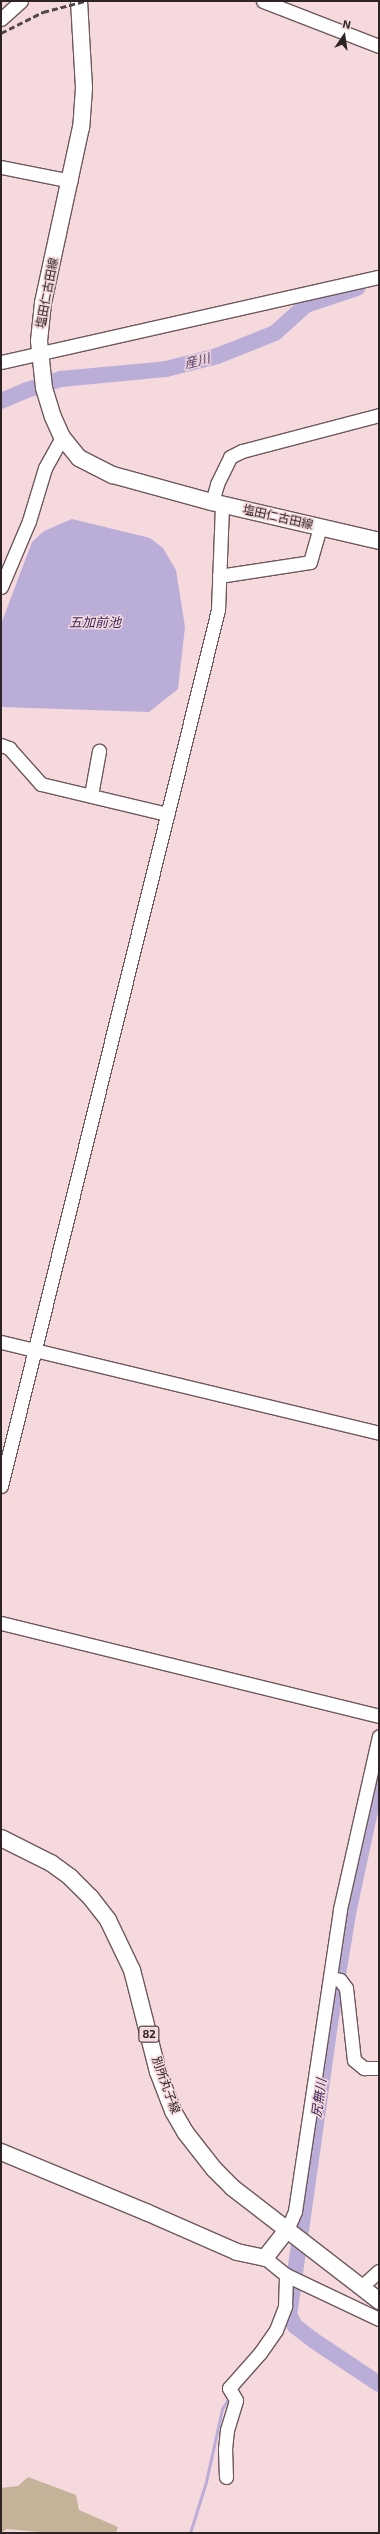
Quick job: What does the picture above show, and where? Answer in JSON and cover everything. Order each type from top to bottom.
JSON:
[{"type":"main road","name":"塩田仁古田線","points":[[79,1],[83,108],[77,153],[39,326],[39,354],[41,372],[48,404],[62,437],[79,458],[93,467],[127,479],[217,503],[379,541]]},
{"type":"main road","name":"別所丸子線","points":[[1,1838],[51,1863],[70,1877],[108,1920],[132,1970],[158,2072],[173,2111],[185,2132],[214,2169],[233,2188],[379,2301]]},
{"type":"main road","points":[[1,2152],[146,2212],[237,2252],[265,2258],[296,2238]]},
{"type":"street","points":[[1,19],[21,1]]},
{"type":"street","points":[[263,1],[379,46]]},
{"type":"street","points":[[1,167],[71,181]]},
{"type":"street","points":[[1,362],[379,277]]},
{"type":"street","points":[[1,1486],[218,610],[217,484],[230,457],[242,451],[379,415]]},
{"type":"street","points":[[1,587],[29,521],[45,468],[62,437]]},
{"type":"street","points":[[218,576],[310,562],[320,527]]},
{"type":"street","points":[[1,745],[9,748],[41,784],[167,814]]},
{"type":"street","points":[[91,795],[100,751]]},
{"type":"street","points":[[1,1342],[379,1433]]},
{"type":"street","points":[[1,1623],[379,1716]]},
{"type":"street","points":[[296,2238],[295,2210],[334,1979],[340,1909],[379,1736]]},
{"type":"street","points":[[334,1979],[346,1988],[354,2060],[364,2068],[379,2068]]},
{"type":"street","points":[[265,2258],[292,2277],[379,2319]]},
{"type":"street","points":[[361,2287],[379,2271]]},
{"type":"street","points":[[226,2476],[224,2449],[227,2430],[236,2400],[229,2388],[260,2353],[276,2330],[285,2306],[292,2277]]},
{"type":"shaded area","points":[[28,2477],[76,2495],[79,2510],[118,2527],[116,2533],[49,2533],[7,2529],[1,2533],[1,2488],[18,2486]]},
{"type":"water","name":"五加前池","points":[[72,519],[150,538],[163,548],[176,570],[185,627],[178,689],[149,712],[1,707],[1,624],[32,542],[44,531]]},
{"type":"waterway","name":"産川","points":[[1,401],[27,390],[61,379],[166,369],[217,356],[275,333],[306,305],[357,288]]},
{"type":"waterway","name":"尻無川","points":[[379,1769],[348,1914],[330,2024],[289,2315],[295,2326],[313,2340],[379,2384]]},
{"type":"waterway","name":"尻無川","points":[[286,2322],[289,2315]]},
{"type":"waterway","points":[[267,2353],[274,2344]]},
{"type":"waterway","points":[[190,2533],[206,2482],[222,2409],[229,2398]]},
{"type":"railway","points":[[1,33],[43,12],[85,1]]}]
